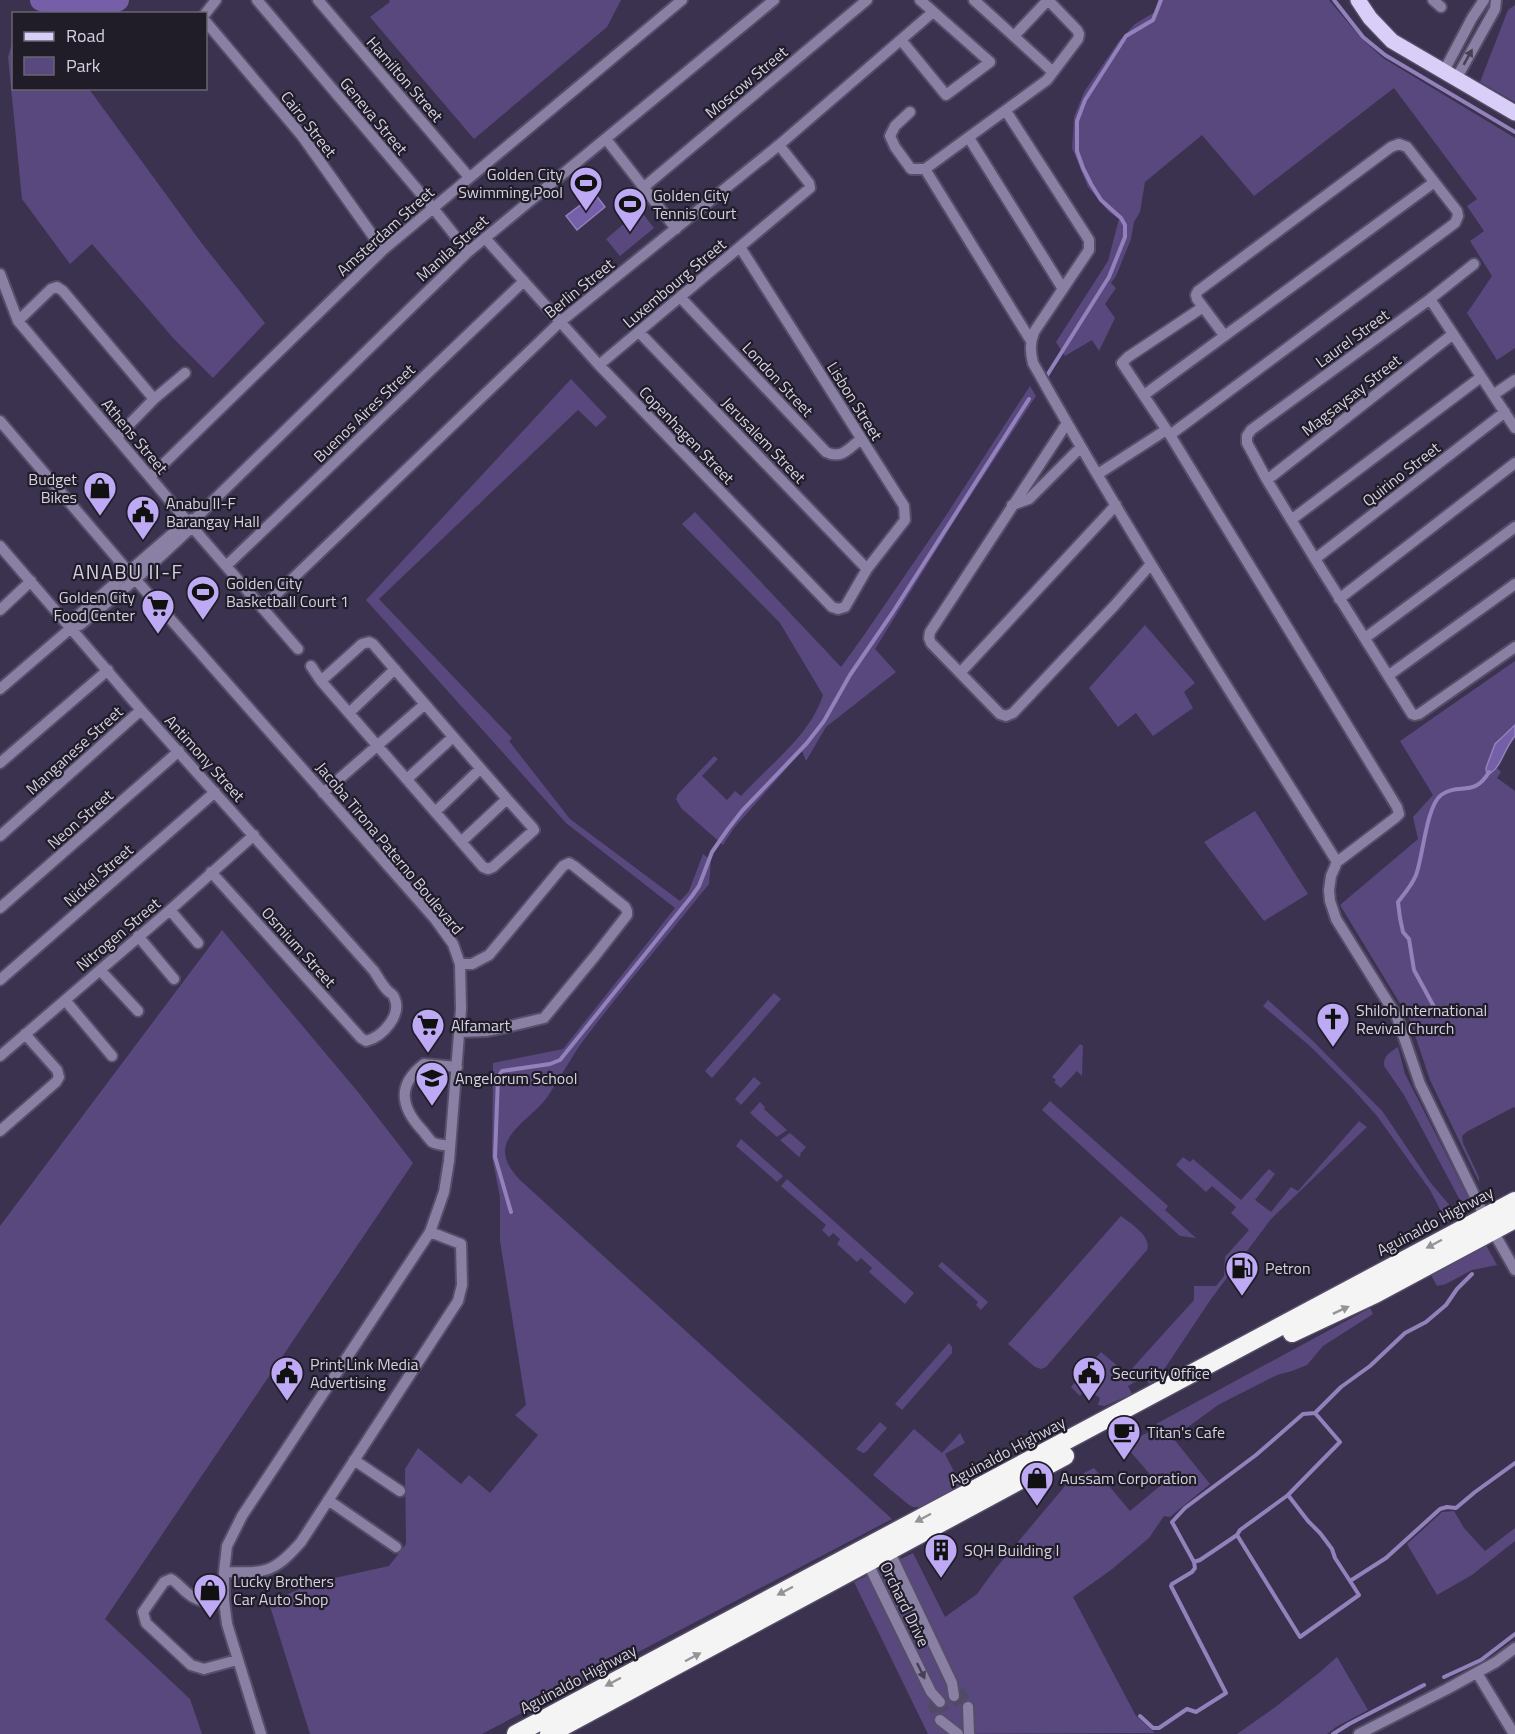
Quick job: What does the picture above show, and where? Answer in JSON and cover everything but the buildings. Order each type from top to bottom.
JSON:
[{"type":"highway","name":"Aguinaldo Highway","points":[[549,1734],[870,1554],[889,1551],[1285,1336],[1375,1294],[1489,1224],[1515,1201]]},
{"type":"highway","name":"Aguinaldo Highway","points":[[516,1734],[870,1554],[1489,1224],[1515,1219]]},
{"type":"main road","points":[[1358,0],[1370,18],[1392,41],[1515,113]]},
{"type":"street","points":[[207,12],[216,0]]},
{"type":"street","name":"Geneva Street","points":[[257,0],[468,252]]},
{"type":"street","name":"Hamilton Street","points":[[318,0],[469,177]]},
{"type":"street","points":[[662,0],[670,10]]},
{"type":"street","name":"Amsterdam Street","points":[[150,477],[383,250],[682,0]]},
{"type":"street","name":"Manila Street","points":[[0,689],[71,628],[80,625],[192,521],[468,252],[774,0]]},
{"type":"street","name":"Moscow Street","points":[[644,187],[867,0]]},
{"type":"street","points":[[901,40],[946,95],[990,62],[920,0]]},
{"type":"street","points":[[910,112],[895,126],[890,136],[911,169],[925,170],[1047,80],[1078,39],[1079,34],[1048,0],[1014,36]]},
{"type":"street","points":[[1450,75],[1467,28],[1484,0]]},
{"type":"street","points":[[1450,75],[1480,36],[1495,9],[1496,0]]},
{"type":"street","points":[[981,2],[1053,72]]},
{"type":"street","name":"Berlin Street","points":[[262,608],[560,322],[779,145],[933,12]]},
{"type":"street","name":"Cairo Street","points":[[207,23],[302,136],[383,250]]},
{"type":"street","points":[[1467,28],[1480,36]]},
{"type":"street","points":[[1006,111],[1089,240],[1089,250],[1034,332],[1030,341],[1033,363],[1151,564],[1337,862]]},
{"type":"street","points":[[969,138],[1063,289]]},
{"type":"street","points":[[606,139],[676,229]]},
{"type":"street","points":[[1098,474],[1168,433],[1455,223],[1458,216],[1457,211],[1407,147],[1399,144],[1391,147],[1198,291],[1196,294],[1203,307],[1224,335]]},
{"type":"street","name":"Luxembourg Street","points":[[599,365],[810,188],[809,183],[779,145]]},
{"type":"street","points":[[925,170],[1030,341]]},
{"type":"street","points":[[1144,395],[1433,183]]},
{"type":"street","name":"Copenhagen Street","points":[[485,238],[599,365],[832,607],[838,609],[845,607],[867,569]]},
{"type":"street","name":"Lisbon Street","points":[[740,247],[904,506],[905,520],[867,569]]},
{"type":"street","name":"Laurel Street","points":[[1267,480],[1247,443],[1247,435],[1251,430],[1430,299],[1474,264]]},
{"type":"street","name":"Athens Street","points":[[0,274],[18,321],[150,477],[192,521],[226,566],[298,649]]},
{"type":"street","name":"Buenos Aires Street","points":[[226,566],[524,281]]},
{"type":"street","points":[[18,321],[51,289],[57,287],[63,291],[154,399]]},
{"type":"street","name":"London Street","points":[[680,297],[826,452],[840,455],[861,439]]},
{"type":"street","points":[[1430,299],[1515,428]]},
{"type":"street","points":[[1203,307],[1124,361],[1123,366],[1168,433],[1397,807],[1399,814],[1395,818],[1337,862],[1331,876],[1330,901],[1336,919],[1397,1017],[1420,1084],[1489,1224],[1515,1270]]},
{"type":"street","name":"Jerusalem Street","points":[[639,332],[867,569]]},
{"type":"street","name":"Magsaysay Street","points":[[1267,480],[1453,334]]},
{"type":"street","points":[[117,437],[154,399],[185,374]]},
{"type":"street","points":[[1291,520],[1481,377]]},
{"type":"street","points":[[1493,395],[1515,380]]},
{"type":"street","name":"Quirino Street","points":[[1315,559],[1505,412]]},
{"type":"street","name":"Jacoba Tirona Paterno Boulevard","points":[[0,421],[132,575],[435,919],[453,944],[460,964],[460,1032],[450,1146],[444,1192],[430,1232],[242,1516],[227,1546],[224,1572],[227,1624],[261,1734]]},
{"type":"street","points":[[1067,423],[930,632],[931,643],[1000,714],[1006,716],[1013,713],[1151,564]]},
{"type":"street","points":[[1012,505],[1029,499],[1081,447]]},
{"type":"street","points":[[1340,599],[1515,463]]},
{"type":"street","points":[[1267,480],[1412,714],[1419,714],[1515,647]]},
{"type":"street","points":[[960,673],[1116,505]]},
{"type":"street","points":[[1365,638],[1515,526]]},
{"type":"street","name":"Antimony Street","points":[[0,546],[141,710],[374,970],[394,996],[396,1006],[392,1022],[373,1039],[366,1041]]},
{"type":"street","points":[[0,610],[31,581]]},
{"type":"street","points":[[1389,675],[1515,584]]},
{"type":"street","points":[[310,666],[321,681],[483,867],[488,869],[532,833],[533,828],[373,644],[369,642],[362,644],[321,681]]},
{"type":"street","points":[[0,763],[108,669]]},
{"type":"street","points":[[349,713],[395,669]]},
{"type":"street","points":[[323,792],[425,704]]},
{"type":"street","name":"Manganese Street","points":[[0,836],[141,710]]},
{"type":"street","points":[[407,780],[453,737]]},
{"type":"street","name":"Neon Street","points":[[0,908],[179,751]]},
{"type":"street","points":[[435,812],[480,769]]},
{"type":"street","name":"Nickel Street","points":[[0,980],[215,792]]},
{"type":"street","points":[[461,842],[507,799]]},
{"type":"street","name":"Nitrogen Street","points":[[2,1049],[25,1034],[254,835]]},
{"type":"street","points":[[460,964],[472,964],[489,955],[564,866],[569,863],[627,911],[627,915],[596,956],[544,1018],[496,1029],[460,1032]]},
{"type":"street","name":"Osmium Street","points":[[211,872],[366,1041]]},
{"type":"street","points":[[170,910],[198,944]]},
{"type":"street","points":[[138,936],[174,980]]},
{"type":"street","points":[[100,970],[138,1011]]},
{"type":"street","points":[[65,1000],[112,1056]]},
{"type":"street","points":[[0,1131],[59,1077],[57,1070],[25,1034]]},
{"type":"street","points":[[450,1146],[433,1143],[412,1120],[404,1102],[406,1084],[414,1072],[424,1064],[457,1067]]},
{"type":"street","points":[[224,1572],[257,1573],[268,1570],[289,1556],[301,1542],[458,1301],[462,1285],[461,1244],[430,1232]]},
{"type":"street","points":[[354,1460],[400,1491]]},
{"type":"street","points":[[327,1500],[396,1547]]},
{"type":"street","name":"Orchard Drive","points":[[889,1551],[955,1689]]},
{"type":"street","name":"Orchard Drive","points":[[870,1554],[934,1699]]},
{"type":"street","points":[[224,1601],[214,1603],[200,1601],[186,1593],[179,1583],[171,1579],[164,1582],[143,1612],[146,1623],[191,1665],[204,1669],[237,1660]]},
{"type":"street","points":[[1359,1734],[1477,1672],[1515,1648]]},
{"type":"street","points":[[1477,1672],[1514,1734]]},
{"type":"street","points":[[964,1708],[969,1734]]},
{"type":"street","points":[[943,1717],[953,1731]]},
{"type":"green space","points":[[389,0],[621,0],[607,27],[474,139],[370,17],[390,2]]},
{"type":"green space","points":[[1158,0],[1329,0],[1361,38],[1383,58],[1515,138],[1515,348],[1497,360],[1467,313],[1492,276],[1470,241],[1484,231],[1467,206],[1477,199],[1394,88],[1254,196],[1202,135],[1145,182],[1140,212],[1134,222],[1131,239],[1111,283],[1116,288],[1105,304],[1115,318],[1099,351],[1092,340],[1065,356],[1056,342],[1108,261],[1119,219],[1109,212],[1088,187],[1072,148],[1074,117],[1084,92],[1119,41],[1135,24],[1155,12]]},
{"type":"green space","points":[[1515,5],[1515,102],[1480,82],[1508,10]]},
{"type":"green space","points":[[12,43],[12,90],[90,90],[200,241],[265,323],[213,378],[174,339],[92,244],[70,264],[22,199],[8,57]]},
{"type":"green space","name":"Golden City Tennis Court","points":[[640,210],[654,228],[620,256],[606,239]]},
{"type":"green space","points":[[571,379],[607,417],[596,427],[578,410],[379,599],[512,738],[509,741],[570,819],[680,901],[689,891],[703,854],[711,860],[709,884],[580,1045],[544,1102],[512,1134],[506,1146],[506,1157],[513,1172],[520,1180],[892,1519],[482,1734],[310,1734],[269,1603],[312,1583],[389,1566],[406,1544],[405,1469],[418,1448],[461,1484],[469,1475],[490,1493],[538,1435],[515,1415],[526,1405],[500,1241],[500,1197],[492,1157],[493,1063],[563,1049],[675,908],[566,823],[366,600]]},
{"type":"green space","points":[[1030,386],[1036,396],[960,512],[875,649],[896,672],[826,727],[806,761],[802,751],[734,828],[723,845],[681,808],[676,799],[678,794],[714,756],[718,759],[702,776],[727,800],[735,791],[741,796],[799,737],[817,710],[823,695],[780,623],[682,524],[695,512],[841,667],[945,517]]},
{"type":"green space","points":[[1145,625],[1195,683],[1184,692],[1193,708],[1153,736],[1136,713],[1118,727],[1089,688]]},
{"type":"green space","points":[[1515,661],[1515,725],[1502,736],[1486,768],[1493,773],[1497,768],[1501,772],[1497,778],[1515,791],[1515,1108],[1462,1136],[1479,1182],[1430,1080],[1410,1020],[1340,905],[1418,839],[1413,817],[1433,795],[1400,741]]},
{"type":"green space","points":[[1255,811],[1308,894],[1264,921],[1204,842]]},
{"type":"green space","points":[[222,930],[358,1092],[413,1163],[105,1619],[190,1699],[202,1734],[0,1734],[0,1226]]},
{"type":"green space","points":[[774,993],[781,999],[712,1078],[705,1071]]},
{"type":"green space","points":[[1268,1000],[1312,1040],[1383,1112],[1430,1182],[1457,1214],[1456,1218],[1447,1223],[1430,1190],[1377,1116],[1311,1047],[1263,1006]]},
{"type":"green space","points":[[1080,1044],[1083,1046],[1082,1076],[1077,1071],[1061,1088],[1052,1077]]},
{"type":"green space","points":[[1398,1047],[1405,1074],[1474,1209],[1468,1210],[1462,1204],[1404,1095],[1384,1066],[1386,1057]]},
{"type":"green space","points":[[754,1077],[761,1083],[741,1105],[735,1099]]},
{"type":"green space","points":[[1050,1101],[1168,1206],[1165,1210],[1196,1238],[1180,1236],[1042,1110]]},
{"type":"green space","points":[[760,1102],[765,1107],[764,1109],[787,1130],[777,1137],[750,1113]]},
{"type":"green space","points":[[1359,1121],[1367,1127],[1271,1219],[1211,1299],[1157,1380],[1149,1384],[1144,1377],[1128,1386],[1132,1394],[1105,1406],[1098,1405],[1100,1398],[1086,1389],[1080,1396],[1071,1387],[1101,1352],[1127,1374],[1194,1300],[1194,1286],[1216,1286],[1224,1276],[1225,1257],[1249,1230],[1231,1213],[1236,1207],[1212,1186],[1206,1192],[1176,1165],[1183,1157],[1190,1162],[1193,1159],[1241,1200],[1269,1169],[1275,1174],[1255,1200],[1271,1212],[1291,1187],[1298,1191]]},
{"type":"green space","points":[[790,1133],[806,1147],[799,1157],[780,1140]]},
{"type":"green space","points":[[741,1139],[783,1176],[777,1182],[736,1146]]},
{"type":"green space","points":[[787,1179],[914,1293],[905,1304],[869,1272],[872,1268],[861,1258],[857,1262],[837,1244],[840,1239],[833,1233],[829,1237],[822,1230],[826,1225],[781,1186]]},
{"type":"green space","points":[[1121,1216],[1144,1235],[1148,1245],[1147,1250],[1046,1367],[1041,1369],[1035,1367],[1008,1344]]},
{"type":"green space","points":[[1486,1245],[1497,1265],[1472,1270],[1446,1284],[1437,1286],[1431,1275]]},
{"type":"green space","points":[[942,1262],[988,1302],[981,1310],[976,1305],[978,1302],[938,1266]]},
{"type":"green space","points":[[1370,1308],[1373,1314],[1323,1346],[1307,1365],[1277,1375],[1218,1405],[1173,1438],[1210,1484],[1170,1517],[1164,1516],[1149,1538],[1111,1570],[1073,1597],[1136,1716],[1155,1733],[928,1734],[854,1582],[913,1553],[945,1617],[977,1594],[1070,1480],[1094,1468],[1130,1511],[1160,1486],[1122,1442],[1139,1433],[1141,1436],[1157,1428],[1156,1424]]},
{"type":"green space","points":[[949,1343],[952,1353],[902,1410],[895,1404]]},
{"type":"green space","points":[[880,1422],[887,1428],[866,1452],[863,1453],[856,1449]]},
{"type":"green space","points":[[914,1429],[942,1453],[960,1433],[965,1443],[945,1454],[960,1483],[968,1479],[969,1481],[923,1507],[909,1505],[873,1475]]},
{"type":"green space","points":[[1454,1511],[1464,1528],[1485,1551],[1515,1528],[1515,1541],[1472,1575],[1437,1595],[1407,1544],[1442,1512]]},
{"type":"green space","points":[[1337,1657],[1368,1710],[1327,1734],[1237,1734],[1274,1708]]},
{"type":"shaded area","name":"Golden City Swimming Pool","points":[[595,194],[605,207],[577,230],[566,216]]},
{"type":"shaded area","points":[[1515,725],[1515,736],[1499,764],[1487,775],[1486,768],[1495,744]]},
{"type":"waterway","points":[[41,0],[61,7],[80,10],[98,9],[118,0]]},
{"type":"waterway","points":[[1046,377],[1109,277],[1125,237],[1125,225],[1121,218],[1101,200],[1083,168],[1077,151],[1077,121],[1085,100],[1126,36],[1153,20],[1161,0]]},
{"type":"waterway","points":[[1334,0],[1363,37],[1385,55],[1515,132]]},
{"type":"waterway","points":[[511,1212],[495,1157],[498,1077],[502,1071],[550,1064],[560,1060],[692,896],[699,886],[712,852],[728,829],[742,811],[807,743],[824,721],[850,675],[1029,399]]},
{"type":"waterway","points":[[1439,1016],[1414,970],[1409,939],[1403,932],[1398,902],[1416,875],[1428,821],[1436,801],[1448,791],[1478,785],[1489,772]]},
{"type":"waterway","points":[[1315,1413],[1341,1387],[1370,1366],[1405,1333],[1426,1322],[1446,1305],[1457,1289],[1472,1274]]},
{"type":"waterway","points":[[1194,1562],[1172,1522],[1185,1508],[1256,1455],[1303,1414],[1315,1413],[1340,1442],[1288,1495]]},
{"type":"waterway","points":[[1140,1716],[1153,1728],[1159,1728],[1187,1709],[1196,1712],[1226,1693],[1171,1586],[1192,1572],[1195,1568],[1194,1562],[1237,1535],[1240,1530],[1288,1495],[1332,1549],[1350,1581],[1386,1558],[1440,1509],[1456,1508],[1515,1463]]},
{"type":"waterway","points":[[1237,1535],[1300,1637],[1359,1595],[1350,1581]]},
{"type":"waterway","points":[[1444,1677],[1481,1660],[1515,1634]]},
{"type":"waterway","points":[[1333,1734],[1424,1685]]},
{"type":"tunnel","points":[[960,1690],[968,1707]]},
{"type":"tunnel","points":[[954,1696],[960,1708]]},
{"type":"tunnel","points":[[940,1702],[946,1715]]},
{"type":"tunnel","points":[[932,1703],[940,1720]]},
{"type":"place","name":"Golden City Swimming Pool","points":[[586,212]]},
{"type":"place","name":"Golden City Tennis Court","points":[[630,233]]},
{"type":"place","name":"Budget Bikes","points":[[100,517]]},
{"type":"place","name":"Anabu II-F Barangay Hall","points":[[143,541]]},
{"type":"place","name":"Golden City Basketball Court 1","points":[[203,621]]},
{"type":"place","name":"Golden City Food Center","points":[[158,635]]},
{"type":"place","name":"Shiloh International Revival Church","points":[[1333,1048]]},
{"type":"place","name":"Alfamart","points":[[428,1054]]},
{"type":"place","name":"Angelorum School","points":[[432,1107]]},
{"type":"place","name":"Petron","points":[[1242,1297]]},
{"type":"place","name":"Print Link Media Advertising","points":[[287,1402]]},
{"type":"place","name":"Security Office","points":[[1089,1402]]},
{"type":"place","name":"Titan's Cafe","points":[[1124,1461]]},
{"type":"place","name":"Aussam Corporation","points":[[1037,1507]]},
{"type":"place","name":"SQH Building I","points":[[941,1579]]},
{"type":"place","name":"Lucky Brothers Car Auto Shop","points":[[210,1619]]},
{"type":"district","name":"ANABU II-F","points":[[128,572]]}]
